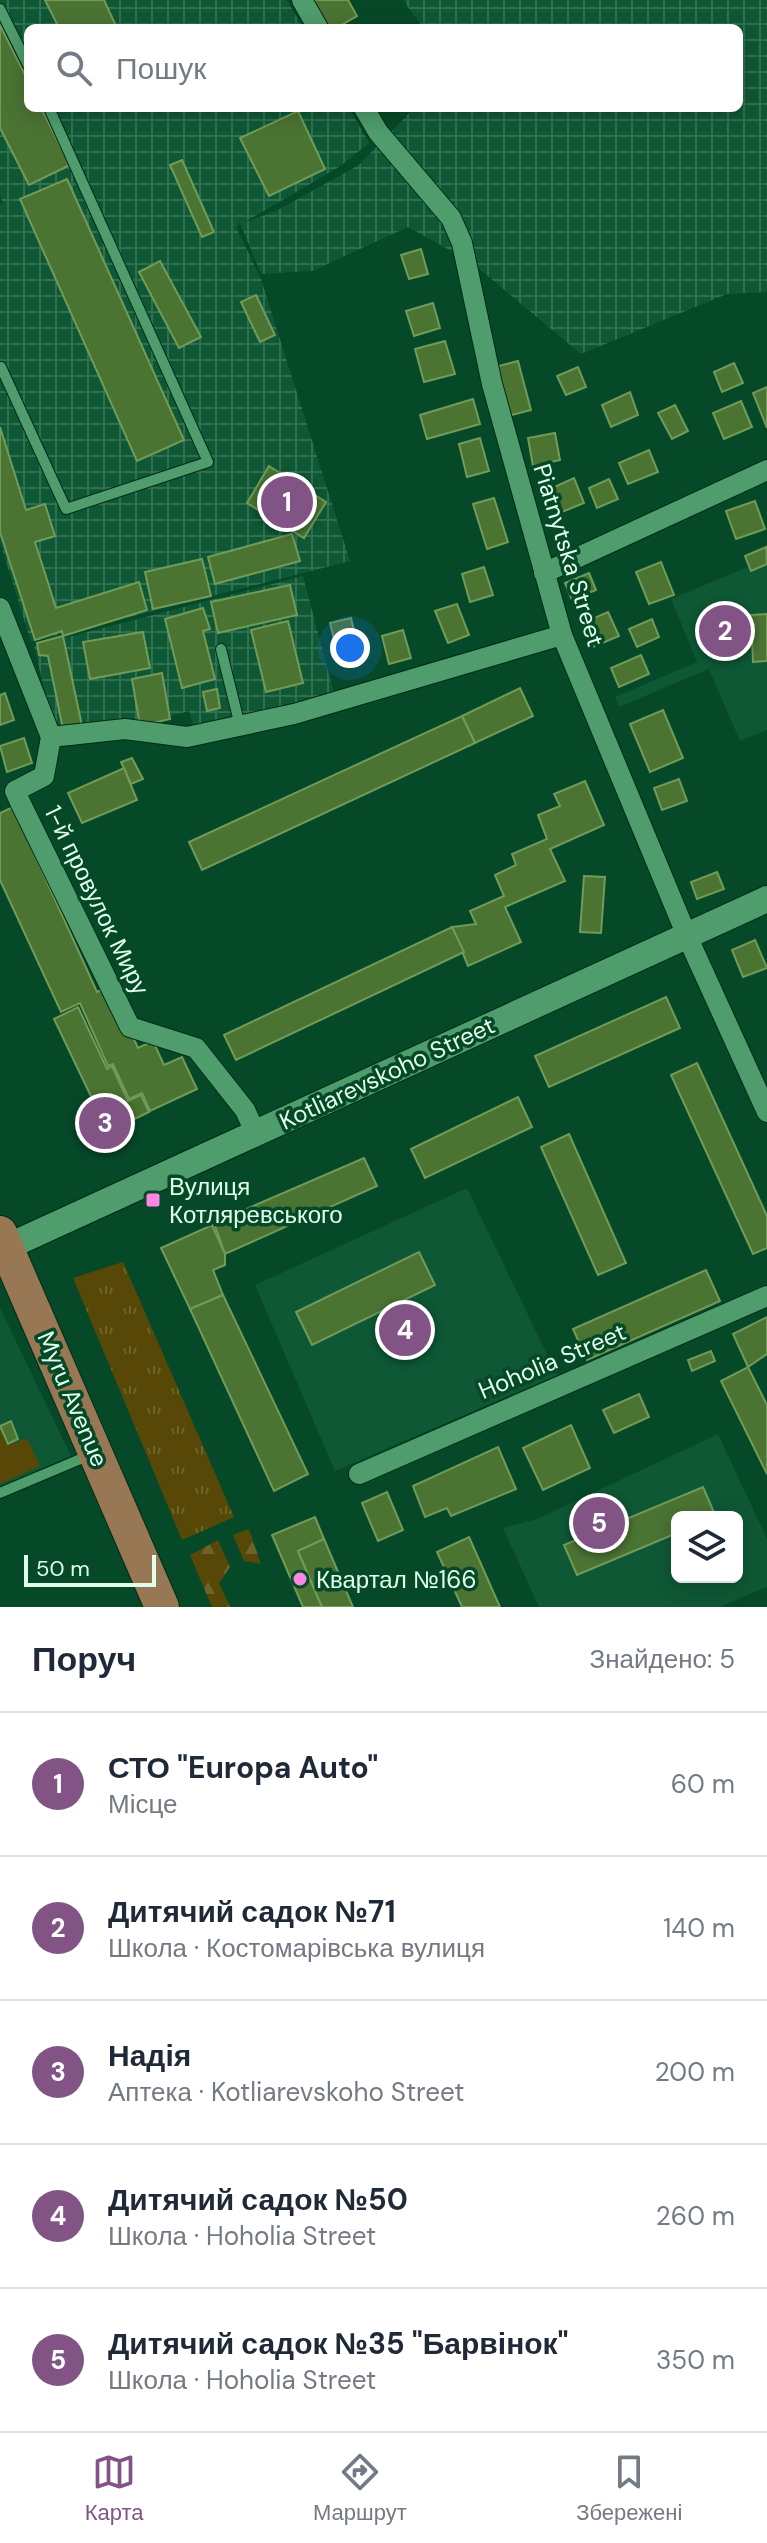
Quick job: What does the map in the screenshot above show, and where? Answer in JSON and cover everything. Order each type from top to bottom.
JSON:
[{"type":"main road","name":"Myru Avenue","points":[[3,1240],[162,1607]]},
{"type":"main road","name":"Myru Avenue","points":[[144,1566],[172,1607]]},
{"type":"street","points":[[302,0],[316,24]]},
{"type":"street","name":"Piatnytska Street","points":[[366,112],[378,132],[451,218],[462,243],[492,384],[562,635],[687,936],[767,1112]]},
{"type":"street","points":[[544,573],[767,470]]},
{"type":"street","points":[[0,608],[51,737],[125,729],[187,737],[294,714],[562,635]]},
{"type":"street","name":"1-й провулок Миру","points":[[51,737],[44,776],[15,791],[130,1027],[196,1048],[245,1110],[256,1134]]},
{"type":"street","name":"Kotliarevskoho Street","points":[[3,1240],[256,1134],[767,899]]},
{"type":"street","name":"Hoholia Street","points":[[359,1474],[767,1296]]},
{"type":"lane","points":[[0,9],[24,57]]},
{"type":"lane","points":[[1,367],[66,509],[208,462],[51,112]]},
{"type":"lane","points":[[221,649],[240,726]]},
{"type":"lane","points":[[0,1493],[95,1452]]},
{"type":"shaded area","points":[[0,0],[287,0],[301,24],[24,24],[24,112],[351,112],[369,143],[339,167],[245,222],[276,211],[359,165],[410,112],[743,112],[743,24],[420,24],[403,0],[767,0],[767,292],[727,294],[581,354],[471,262],[408,227],[312,271],[261,274],[240,223],[236,227],[261,279],[350,561],[31,642],[0,542],[0,205],[3,204],[0,196]]},
{"type":"shaded area","points":[[767,559],[767,730],[740,741],[709,669],[619,707],[615,697],[697,662],[671,599]]},
{"type":"shaded area","points":[[303,576],[334,694],[194,726],[189,711],[140,725],[121,719],[54,731],[34,646]]},
{"type":"shaded area","points":[[467,1188],[557,1375],[335,1471],[255,1285]]},
{"type":"shaded area","points":[[0,1308],[71,1456],[0,1486]]},
{"type":"shaded area","points":[[718,1434],[767,1539],[767,1587],[720,1607],[539,1607],[503,1528],[537,1519]]},
{"type":"green space","points":[[123,1262],[234,1517],[182,1540],[73,1278]]},
{"type":"green space","points":[[0,1430],[7,1446],[27,1438],[40,1466],[0,1484]]},
{"type":"green space","points":[[249,1529],[261,1564],[244,1561],[233,1535]]},
{"type":"green space","points":[[218,1540],[230,1567],[219,1583],[230,1607],[212,1607],[190,1555]]},
{"type":"building","points":[[45,0],[104,0],[115,24],[57,24]]},
{"type":"building","points":[[313,0],[348,0],[357,16],[343,24],[326,24]]},
{"type":"building","points":[[0,25],[24,73],[24,112],[43,112],[70,165],[29,185],[0,128]]},
{"type":"building","points":[[298,112],[325,169],[269,196],[240,138]]},
{"type":"building","points":[[182,160],[214,232],[202,237],[170,165]]},
{"type":"building","points":[[67,179],[184,440],[137,461],[20,199]]},
{"type":"building","points":[[421,249],[428,274],[409,279],[401,255]]},
{"type":"building","points":[[160,261],[201,337],[179,348],[139,272]]},
{"type":"building","points":[[256,295],[275,335],[260,342],[241,302]]},
{"type":"building","points":[[433,303],[440,328],[414,336],[406,311]]},
{"type":"building","points":[[445,341],[455,374],[424,382],[415,349]]},
{"type":"building","points":[[518,361],[531,410],[508,416],[495,367]]},
{"type":"building","points":[[734,363],[743,383],[722,392],[714,372]]},
{"type":"building","points":[[578,367],[586,387],[566,395],[557,376]]},
{"type":"building","points":[[767,387],[767,428],[753,393]]},
{"type":"building","points":[[630,392],[638,415],[611,427],[602,405]]},
{"type":"building","points":[[473,399],[480,424],[427,439],[420,415]]},
{"type":"building","points":[[741,401],[752,427],[724,439],[713,413]]},
{"type":"building","points":[[675,405],[688,431],[672,439],[658,413]]},
{"type":"building","points":[[0,427],[26,510],[45,504],[55,536],[35,542],[56,608],[139,582],[147,610],[63,636],[62,631],[35,640],[0,532]]},
{"type":"building","points":[[555,433],[560,460],[533,466],[528,438]]},
{"type":"building","points":[[480,438],[489,471],[467,477],[459,444]]},
{"type":"building","points":[[649,450],[658,472],[628,484],[619,463]]},
{"type":"building","points":[[269,466],[326,502],[304,538],[247,503]]},
{"type":"building","points":[[574,478],[584,503],[562,512],[552,488]]},
{"type":"building","points":[[609,479],[618,499],[597,508],[589,488]]},
{"type":"building","points":[[494,498],[508,542],[487,549],[473,504]]},
{"type":"building","points":[[755,501],[765,529],[736,539],[726,511]]},
{"type":"building","points":[[292,534],[300,561],[215,584],[208,557]]},
{"type":"building","points":[[766,547],[767,564],[751,571],[745,556]]},
{"type":"building","points":[[202,559],[211,596],[153,609],[145,572]]},
{"type":"building","points":[[661,562],[674,595],[649,604],[636,572]]},
{"type":"building","points":[[484,567],[493,595],[470,602],[462,574]]},
{"type":"building","points":[[589,573],[596,590],[572,600],[565,583]]},
{"type":"building","points":[[290,585],[297,615],[218,633],[211,602]]},
{"type":"building","points":[[457,604],[469,635],[448,643],[435,611]]},
{"type":"building","points":[[203,608],[210,629],[203,631],[215,679],[182,688],[165,619]]},
{"type":"building","points":[[608,612],[619,636],[593,647],[583,623]]},
{"type":"building","points":[[767,614],[767,661],[753,662],[751,615]]},
{"type":"building","points":[[351,618],[356,639],[335,643],[330,623]]},
{"type":"building","points":[[652,619],[659,637],[637,647],[629,629]]},
{"type":"building","points":[[288,621],[303,683],[266,692],[251,630]]},
{"type":"building","points":[[403,630],[411,658],[389,664],[382,636]]},
{"type":"building","points":[[143,632],[150,668],[90,679],[83,642]]},
{"type":"building","points":[[63,636],[82,726],[63,729],[48,656],[39,655],[37,643]]},
{"type":"building","points":[[641,655],[649,674],[619,687],[611,668]]},
{"type":"building","points":[[162,673],[170,719],[140,726],[132,679]]},
{"type":"building","points":[[520,688],[533,716],[475,743],[462,716]]},
{"type":"building","points":[[217,689],[220,708],[207,711],[203,692]]},
{"type":"building","points":[[5,693],[14,720],[0,725],[0,695]]},
{"type":"building","points":[[663,710],[683,758],[650,772],[630,724]]},
{"type":"building","points":[[462,716],[475,743],[202,870],[189,842]]},
{"type":"building","points":[[24,738],[32,763],[7,772],[0,746]]},
{"type":"building","points":[[132,758],[143,779],[131,784],[121,762]]},
{"type":"building","points":[[124,768],[137,800],[82,823],[68,793]]},
{"type":"building","points":[[679,779],[687,801],[662,810],[654,788]]},
{"type":"building","points":[[585,781],[604,825],[550,849],[565,881],[505,907],[521,942],[468,966],[452,927],[476,924],[470,911],[504,896],[495,875],[516,865],[512,854],[547,839],[538,815],[560,806],[554,794]]},
{"type":"building","points":[[13,807],[97,992],[109,986],[138,1048],[153,1041],[164,1065],[182,1057],[197,1089],[150,1111],[142,1093],[129,1099],[113,1064],[108,1066],[80,1003],[61,1012],[0,880],[0,813]]},
{"type":"building","points":[[717,872],[724,889],[697,899],[691,882]]},
{"type":"building","points":[[584,876],[605,877],[601,933],[580,932]]},
{"type":"building","points":[[452,927],[464,952],[236,1060],[224,1035]]},
{"type":"building","points":[[755,940],[767,968],[743,977],[732,950]]},
{"type":"building","points":[[666,997],[680,1028],[549,1087],[535,1056]]},
{"type":"building","points":[[78,1007],[107,1069],[112,1066],[128,1101],[141,1095],[149,1112],[108,1132],[54,1019]]},
{"type":"building","points":[[697,1063],[767,1216],[767,1248],[753,1254],[671,1075]]},
{"type":"building","points":[[518,1097],[532,1127],[425,1178],[411,1149]]},
{"type":"building","points":[[569,1134],[626,1263],[598,1275],[541,1147]]},
{"type":"building","points":[[364,1158],[377,1186],[225,1254],[214,1223]]},
{"type":"building","points":[[212,1225],[225,1254],[225,1265],[213,1270],[223,1295],[190,1309],[161,1248]]},
{"type":"building","points":[[419,1252],[435,1285],[312,1345],[296,1312]]},
{"type":"building","points":[[706,1270],[720,1301],[587,1360],[573,1329]]},
{"type":"building","points":[[223,1295],[308,1474],[274,1491],[190,1309]]},
{"type":"building","points":[[767,1317],[767,1354],[748,1367],[733,1334]]},
{"type":"building","points":[[711,1351],[715,1361],[692,1371],[688,1360]]},
{"type":"building","points":[[748,1367],[767,1405],[767,1474],[721,1381]]},
{"type":"building","points":[[639,1394],[649,1417],[614,1433],[603,1410]]},
{"type":"building","points":[[11,1421],[18,1439],[8,1444],[0,1426]]},
{"type":"building","points":[[571,1425],[590,1468],[543,1490],[523,1448]]},
{"type":"building","points":[[498,1447],[516,1489],[451,1516],[447,1508],[425,1517],[413,1486]]},
{"type":"building","points":[[703,1487],[713,1511],[671,1511],[671,1536],[577,1575],[564,1545]]},
{"type":"building","points":[[387,1492],[403,1530],[378,1541],[362,1503]]},
{"type":"building","name":"Квартал №166","points":[[315,1517],[324,1539],[298,1551],[322,1607],[303,1607],[272,1535]]},
{"type":"building","points":[[469,1537],[500,1607],[462,1607],[437,1552]]},
{"type":"building","points":[[324,1539],[353,1607],[322,1607],[298,1551]]},
{"type":"place","name":"СТО \"Europa Auto\"","points":[[287,502]]},
{"type":"place","name":"Дитячий садок №71","points":[[725,631]]},
{"type":"place","name":"Надія","points":[[105,1123]]},
{"type":"place","name":"Вулиця Котляревського","points":[[153,1200]]},
{"type":"place","name":"Дитячий садок №50","points":[[405,1330]]},
{"type":"place","name":"Дитячий садок №35 \"Барвінок\"","points":[[599,1523]]},
{"type":"place","name":"Квартал №166","points":[[300,1579]]}]
